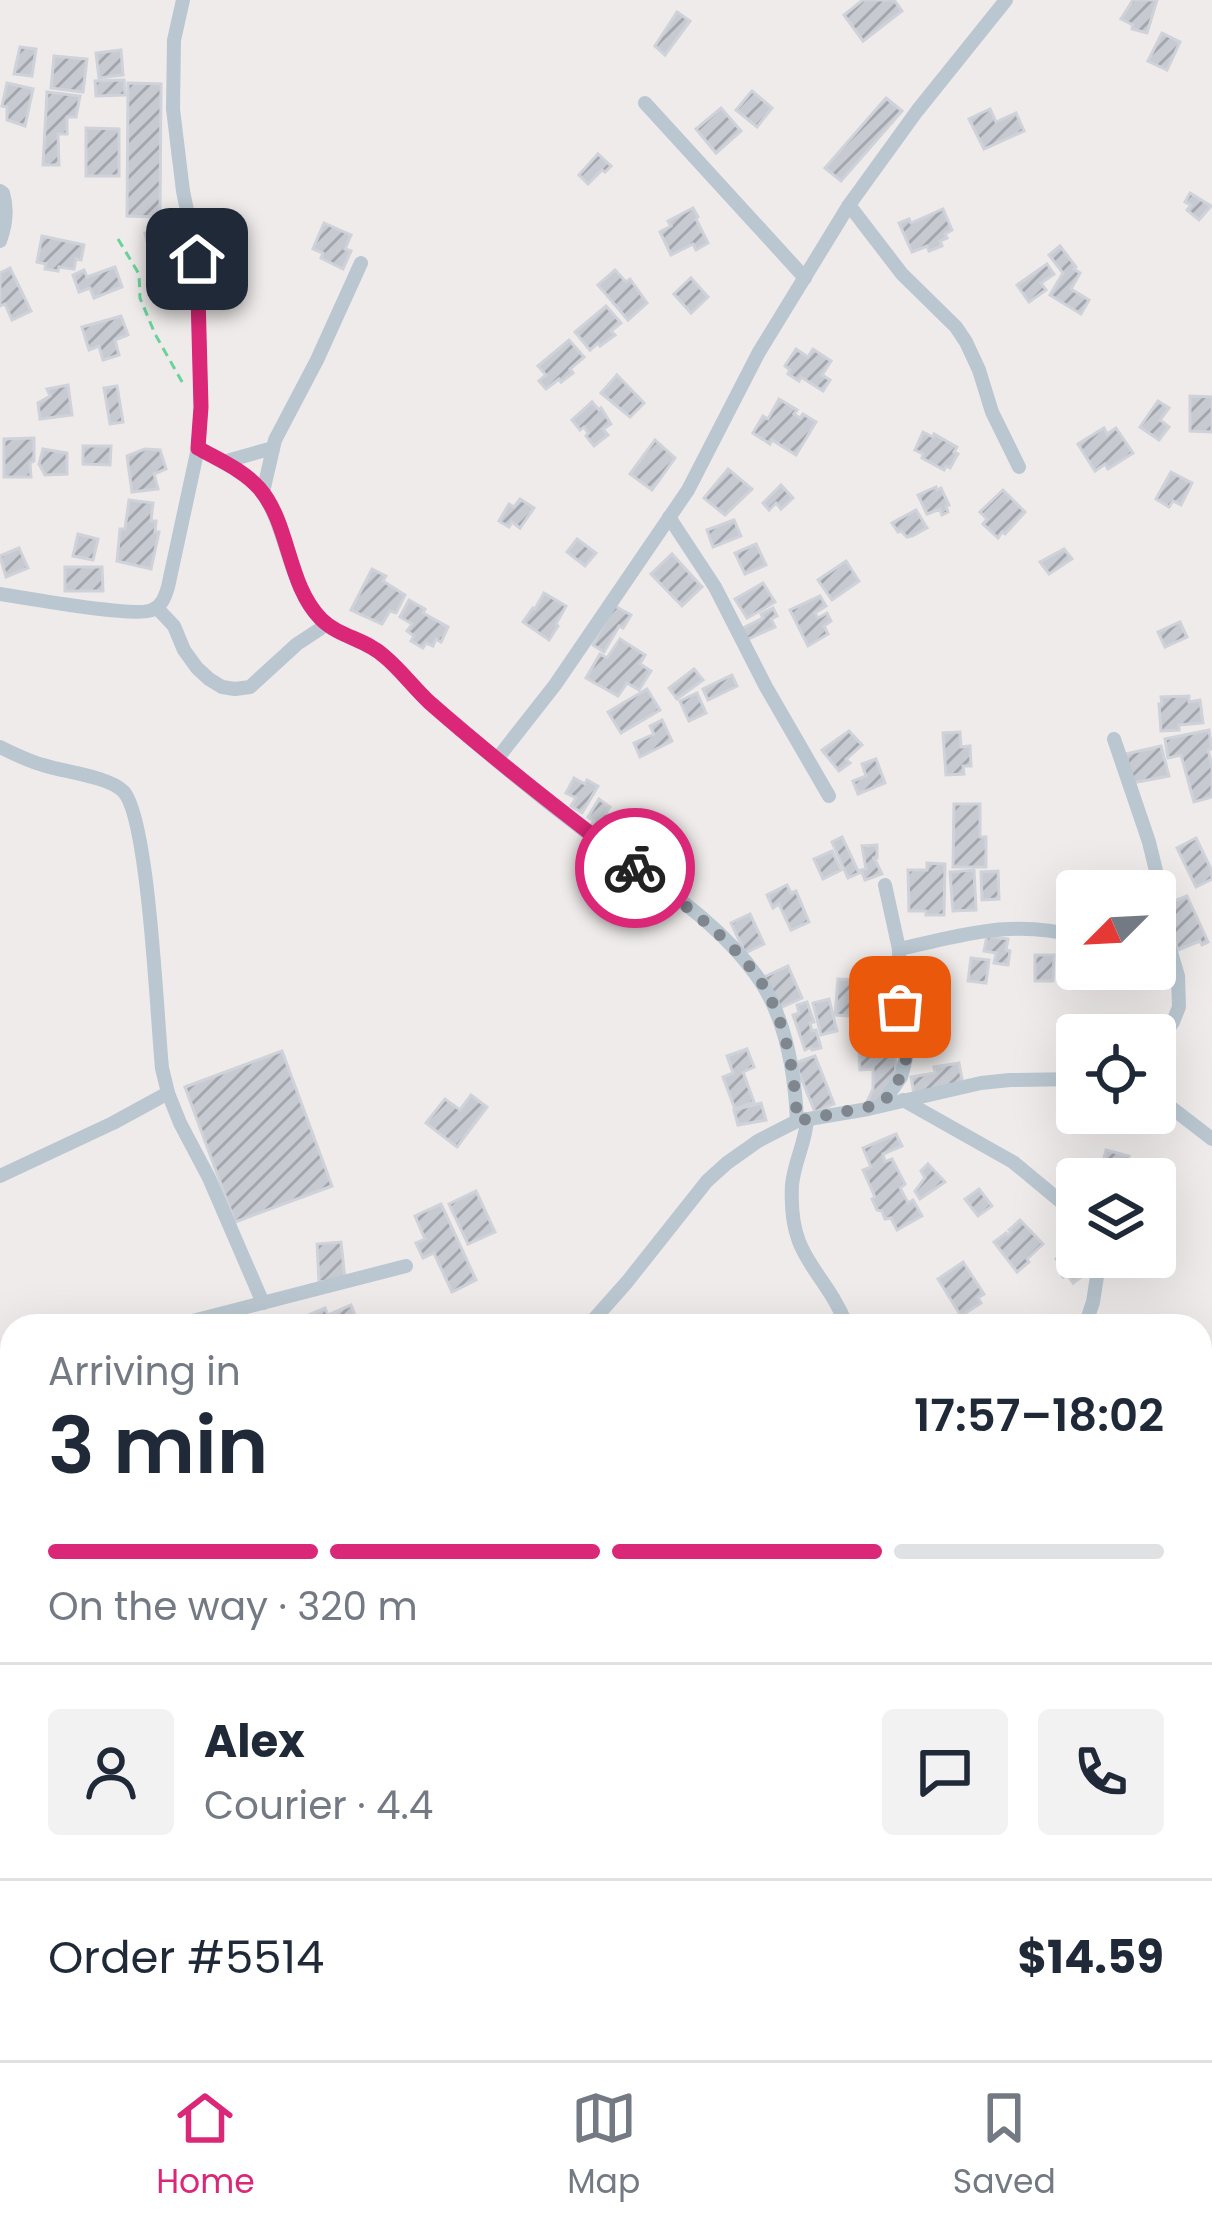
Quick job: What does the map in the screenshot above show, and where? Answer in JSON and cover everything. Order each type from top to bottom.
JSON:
[{"type":"street","points":[[0,594],[148,612],[157,608],[168,587],[198,448],[201,407],[197,259],[173,109],[174,40],[183,0]]},
{"type":"street","points":[[497,759],[555,685],[688,490],[760,352],[849,206],[916,111],[1006,0]]},
{"type":"street","points":[[645,104],[805,278]]},
{"type":"street","points":[[0,191],[7,206],[0,241]]},
{"type":"street","points":[[849,206],[902,274],[966,342],[1019,467]]},
{"type":"street","points":[[263,492],[273,448],[361,263]]},
{"type":"street","points":[[198,448],[263,492],[305,595],[326,625],[385,656],[497,759],[699,916],[760,981],[783,1034],[806,1133],[792,1187],[795,1234],[841,1314]]},
{"type":"street","points":[[224,462],[273,448]]},
{"type":"street","points":[[669,517],[716,587],[829,796]]},
{"type":"street","points":[[157,608],[174,626],[197,668],[209,680],[235,689],[250,687],[297,644],[326,625]]},
{"type":"street","points":[[1114,739],[1155,870]]},
{"type":"street","points":[[0,747],[41,765],[110,784],[127,796],[138,824],[168,1093],[263,1303]]},
{"type":"street","points":[[882,1104],[901,1077],[908,1050],[900,1007],[899,949],[885,885]]},
{"type":"street","points":[[899,949],[1004,928],[1056,932]]},
{"type":"street","points":[[1176,972],[1176,1014]]},
{"type":"street","points":[[599,1314],[707,1181],[758,1141],[802,1120],[1010,1080],[1056,1079]]},
{"type":"street","points":[[0,1176],[168,1093]]},
{"type":"street","points":[[903,1100],[1013,1162],[1056,1198]]},
{"type":"street","points":[[1176,1112],[1212,1139]]},
{"type":"street","points":[[220,1314],[406,1266]]},
{"type":"street","points":[[1089,1314],[1097,1278]]},
{"type":"path","points":[[118,239],[139,274],[140,298],[155,334],[201,407]]},
{"type":"building","points":[[863,0],[894,0],[902,11],[863,41],[844,15]]},
{"type":"building","points":[[1133,0],[1157,0],[1147,33],[1121,19]]},
{"type":"building","points":[[677,12],[690,21],[665,55],[655,46]]},
{"type":"building","points":[[1162,33],[1180,42],[1167,70],[1148,61]]},
{"type":"building","points":[[20,47],[36,49],[32,76],[14,74]]},
{"type":"building","points":[[121,50],[123,75],[99,78],[96,53]]},
{"type":"building","points":[[54,56],[87,59],[83,92],[51,88]]},
{"type":"building","points":[[124,80],[125,95],[96,96],[95,81]]},
{"type":"building","points":[[7,83],[33,89],[25,126],[7,120],[7,107],[2,106]]},
{"type":"building","points":[[128,83],[161,84],[160,217],[127,216]]},
{"type":"building","points":[[752,91],[772,108],[757,127],[736,110]]},
{"type":"building","points":[[47,92],[80,96],[76,117],[67,117],[67,134],[58,134],[59,165],[43,165]]},
{"type":"building","points":[[886,98],[902,111],[841,181],[825,168]]},
{"type":"building","points":[[721,108],[741,131],[716,153],[696,129]]},
{"type":"building","points":[[990,109],[996,122],[1016,113],[1024,131],[984,149],[969,119]]},
{"type":"building","points":[[86,128],[119,129],[119,176],[86,176]]},
{"type":"building","points":[[598,154],[611,166],[588,184],[579,175]]},
{"type":"building","points":[[1190,193],[1211,206],[1199,220],[1187,210]]},
{"type":"building","points":[[693,208],[708,243],[696,250],[693,244],[671,255],[660,232],[671,226],[668,221]]},
{"type":"building","points":[[943,209],[952,230],[940,241],[942,246],[912,252],[899,223],[909,219],[911,223]]},
{"type":"building","points":[[324,223],[351,235],[345,249],[351,251],[343,269],[313,249]]},
{"type":"building","points":[[171,227],[175,243],[149,250],[145,233]]},
{"type":"building","points":[[42,236],[84,245],[74,269],[45,269],[46,264],[37,262]]},
{"type":"building","points":[[1060,246],[1080,273],[1071,289],[1089,300],[1081,314],[1050,295],[1063,273],[1049,255]]},
{"type":"building","points":[[1047,264],[1054,274],[1041,283],[1046,290],[1029,302],[1017,285]]},
{"type":"building","points":[[115,267],[122,287],[94,298],[90,288],[79,292],[73,275],[84,270],[87,277]]},
{"type":"building","points":[[10,268],[31,311],[12,320],[5,304],[0,306],[0,273]]},
{"type":"building","points":[[615,270],[626,282],[630,279],[647,303],[628,320],[598,285]]},
{"type":"building","points":[[691,278],[708,297],[691,313],[674,294]]},
{"type":"building","points":[[606,306],[621,323],[611,331],[615,335],[590,350],[575,332]]},
{"type":"building","points":[[121,316],[128,335],[115,340],[119,355],[103,360],[99,346],[89,350],[82,327]]},
{"type":"building","points":[[569,340],[584,357],[570,369],[573,373],[546,389],[539,381],[546,375],[538,366]]},
{"type":"building","points":[[796,349],[808,357],[813,349],[831,361],[822,375],[830,380],[823,391],[788,374],[785,366]]},
{"type":"building","points":[[617,375],[644,403],[630,417],[601,393]]},
{"type":"building","points":[[68,385],[72,415],[40,419],[38,403],[50,396],[47,389]]},
{"type":"building","points":[[117,386],[123,422],[110,424],[104,388]]},
{"type":"building","points":[[1190,396],[1212,397],[1212,432],[1190,431]]},
{"type":"building","points":[[779,399],[797,410],[794,414],[800,418],[803,414],[816,422],[796,455],[753,433]]},
{"type":"building","points":[[1158,401],[1169,408],[1160,420],[1169,427],[1159,440],[1140,427]]},
{"type":"building","points":[[592,402],[611,424],[603,429],[608,435],[594,446],[584,427],[580,430],[572,420]]},
{"type":"building","points":[[1104,428],[1107,434],[1116,428],[1133,453],[1108,469],[1105,464],[1095,471],[1078,444]]},
{"type":"building","points":[[923,432],[957,447],[950,468],[944,470],[915,450]]},
{"type":"building","points":[[34,438],[31,477],[4,477],[4,439]]},
{"type":"building","points":[[655,440],[675,458],[652,490],[630,474]]},
{"type":"building","points":[[83,446],[111,446],[110,465],[83,464]]},
{"type":"building","points":[[43,449],[67,453],[67,474],[45,475],[39,464]]},
{"type":"building","points":[[145,449],[160,450],[166,469],[154,474],[158,489],[132,492],[127,456]]},
{"type":"building","points":[[728,469],[752,489],[725,515],[704,498]]},
{"type":"building","points":[[1171,472],[1192,483],[1181,505],[1173,501],[1169,507],[1156,499]]},
{"type":"building","points":[[781,485],[793,498],[781,509],[776,503],[769,510],[763,503]]},
{"type":"building","points":[[936,487],[949,505],[942,515],[940,509],[927,514],[918,495]]},
{"type":"building","points":[[1003,490],[1025,512],[998,538],[983,524],[987,519],[980,512]]},
{"type":"building","points":[[520,499],[534,508],[520,528],[499,521],[509,504],[514,507]]},
{"type":"building","points":[[129,500],[153,503],[151,521],[156,521],[155,532],[159,532],[151,569],[117,561]]},
{"type":"building","points":[[916,510],[927,528],[907,537],[892,523]]},
{"type":"building","points":[[734,520],[741,536],[713,547],[707,530]]},
{"type":"building","points":[[78,534],[98,539],[93,560],[73,556]]},
{"type":"building","points":[[577,539],[596,553],[585,566],[567,552]]},
{"type":"building","points":[[756,544],[766,565],[745,574],[735,553]]},
{"type":"building","points":[[19,548],[28,568],[6,577],[0,556]]},
{"type":"building","points":[[1064,549],[1072,559],[1049,574],[1040,562]]},
{"type":"building","points":[[672,554],[702,587],[682,606],[651,574]]},
{"type":"building","points":[[846,561],[859,581],[832,600],[818,580]]},
{"type":"building","points":[[65,567],[102,567],[103,591],[65,591]]},
{"type":"building","points":[[372,569],[405,595],[396,613],[390,611],[382,624],[351,610]]},
{"type":"building","points":[[763,583],[775,602],[747,618],[735,599]]},
{"type":"building","points":[[544,593],[566,606],[549,640],[523,622]]},
{"type":"building","points":[[820,596],[826,606],[815,613],[818,618],[827,613],[831,621],[824,626],[828,634],[808,646],[790,610]]},
{"type":"building","points":[[409,600],[448,627],[441,642],[436,639],[433,646],[426,643],[423,648],[411,641],[414,636],[407,631],[412,624],[400,617]]},
{"type":"building","points":[[613,605],[631,615],[604,652],[593,645]]},
{"type":"building","points":[[773,608],[775,627],[746,640],[741,629]]},
{"type":"building","points":[[1180,622],[1187,637],[1165,647],[1158,632]]},
{"type":"building","points":[[620,639],[645,655],[640,664],[651,671],[639,690],[627,683],[618,696],[586,678],[600,654],[607,658]]},
{"type":"building","points":[[694,669],[703,680],[677,699],[669,688]]},
{"type":"building","points":[[732,675],[737,686],[708,700],[703,689]]},
{"type":"building","points":[[647,689],[660,710],[621,733],[608,712]]},
{"type":"building","points":[[697,693],[706,713],[689,721],[680,701]]},
{"type":"building","points":[[1189,696],[1189,702],[1200,700],[1203,723],[1161,731],[1161,697]]},
{"type":"building","points":[[662,720],[672,741],[640,757],[634,743],[654,734],[650,726]]},
{"type":"building","points":[[1209,730],[1212,797],[1194,802],[1181,755],[1168,758],[1165,739]]},
{"type":"building","points":[[849,731],[862,745],[839,771],[822,750]]},
{"type":"building","points":[[960,732],[961,747],[970,746],[971,766],[963,766],[964,774],[946,775],[943,733]]},
{"type":"building","points":[[1161,746],[1169,776],[1132,783],[1126,754]]},
{"type":"building","points":[[876,759],[885,783],[858,794],[853,781],[866,776],[862,764]]},
{"type":"building","points":[[574,778],[598,786],[582,813],[571,806],[576,798],[566,793]]},
{"type":"building","points":[[599,799],[610,807],[606,813],[629,829],[622,840],[615,835],[609,844],[588,830],[594,821],[588,817]]},
{"type":"building","points":[[954,804],[980,804],[986,867],[953,867]]},
{"type":"building","points":[[842,837],[859,873],[848,878],[832,842]]},
{"type":"building","points":[[1196,838],[1212,879],[1196,887],[1177,848]]},
{"type":"building","points":[[877,845],[874,858],[882,874],[865,880],[862,846]]},
{"type":"building","points":[[832,851],[841,870],[823,879],[814,859]]},
{"type":"building","points":[[927,863],[945,864],[944,915],[909,911],[908,870],[927,870]]},
{"type":"building","points":[[974,870],[976,910],[953,911],[950,872]]},
{"type":"building","points":[[998,871],[999,899],[982,900],[981,872]]},
{"type":"building","points":[[787,885],[791,893],[796,891],[809,922],[791,930],[779,904],[773,908],[767,895]]},
{"type":"building","points":[[1187,896],[1208,942],[1178,950],[1176,900]]},
{"type":"building","points":[[750,914],[764,944],[745,953],[731,923]]},
{"type":"building","points":[[987,936],[1008,939],[1008,965],[994,963],[996,953],[984,951]]},
{"type":"building","points":[[1035,955],[1054,955],[1053,981],[1035,981]]},
{"type":"building","points":[[971,958],[989,960],[986,983],[968,981]]},
{"type":"building","points":[[788,966],[802,998],[778,1009],[764,977]]},
{"type":"building","points":[[838,979],[857,980],[856,996],[867,997],[864,1017],[835,1015]]},
{"type":"building","points":[[829,999],[837,1031],[821,1035],[813,1003]]},
{"type":"building","points":[[807,1002],[812,1031],[816,1030],[821,1048],[812,1050],[805,1050],[793,1015],[799,1013],[797,1005]]},
{"type":"building","points":[[889,1034],[896,1081],[880,1106],[866,1104],[873,1089],[873,1069],[860,1070],[858,1036]]},
{"type":"building","points":[[747,1049],[754,1067],[743,1072],[754,1102],[735,1109],[723,1077],[733,1073],[727,1056]]},
{"type":"building","points":[[282,1051],[332,1186],[235,1222],[185,1087]]},
{"type":"building","points":[[815,1056],[834,1104],[815,1112],[795,1063]]},
{"type":"building","points":[[959,1063],[963,1085],[914,1094],[911,1077]]},
{"type":"building","points":[[471,1095],[487,1107],[457,1147],[426,1123],[445,1099],[460,1110]]},
{"type":"building","points":[[761,1103],[766,1120],[738,1125],[734,1110]]},
{"type":"building","points":[[896,1134],[902,1146],[883,1154],[885,1162],[892,1159],[905,1184],[900,1188],[922,1216],[897,1230],[891,1218],[885,1219],[877,1210],[863,1170],[871,1167],[863,1148]]},
{"type":"building","points":[[1106,1150],[1129,1156],[1129,1158],[1104,1158]]},
{"type":"building","points":[[928,1164],[945,1182],[920,1199],[915,1191]]},
{"type":"building","points":[[979,1189],[992,1206],[978,1216],[965,1199]]},
{"type":"building","points":[[476,1191],[495,1232],[468,1244],[449,1204]]},
{"type":"building","points":[[441,1204],[476,1280],[452,1292],[434,1253],[423,1258],[416,1243],[425,1239],[415,1216]]},
{"type":"building","points":[[1020,1220],[1043,1244],[1017,1272],[994,1242],[1008,1235]]},
{"type":"building","points":[[341,1242],[345,1279],[319,1282],[317,1244]]},
{"type":"building","points":[[963,1262],[984,1294],[978,1298],[981,1303],[960,1314],[938,1279]]},
{"type":"building","points":[[351,1305],[355,1314],[330,1314]]},
{"type":"way so far","points":[[635,868],[699,916],[760,981],[783,1034],[797,1121],[882,1104],[906,1064],[900,1007]]},
{"type":"route","points":[[197,259],[198,448],[263,492],[316,613],[326,625],[385,656],[430,703],[635,868]]}]
